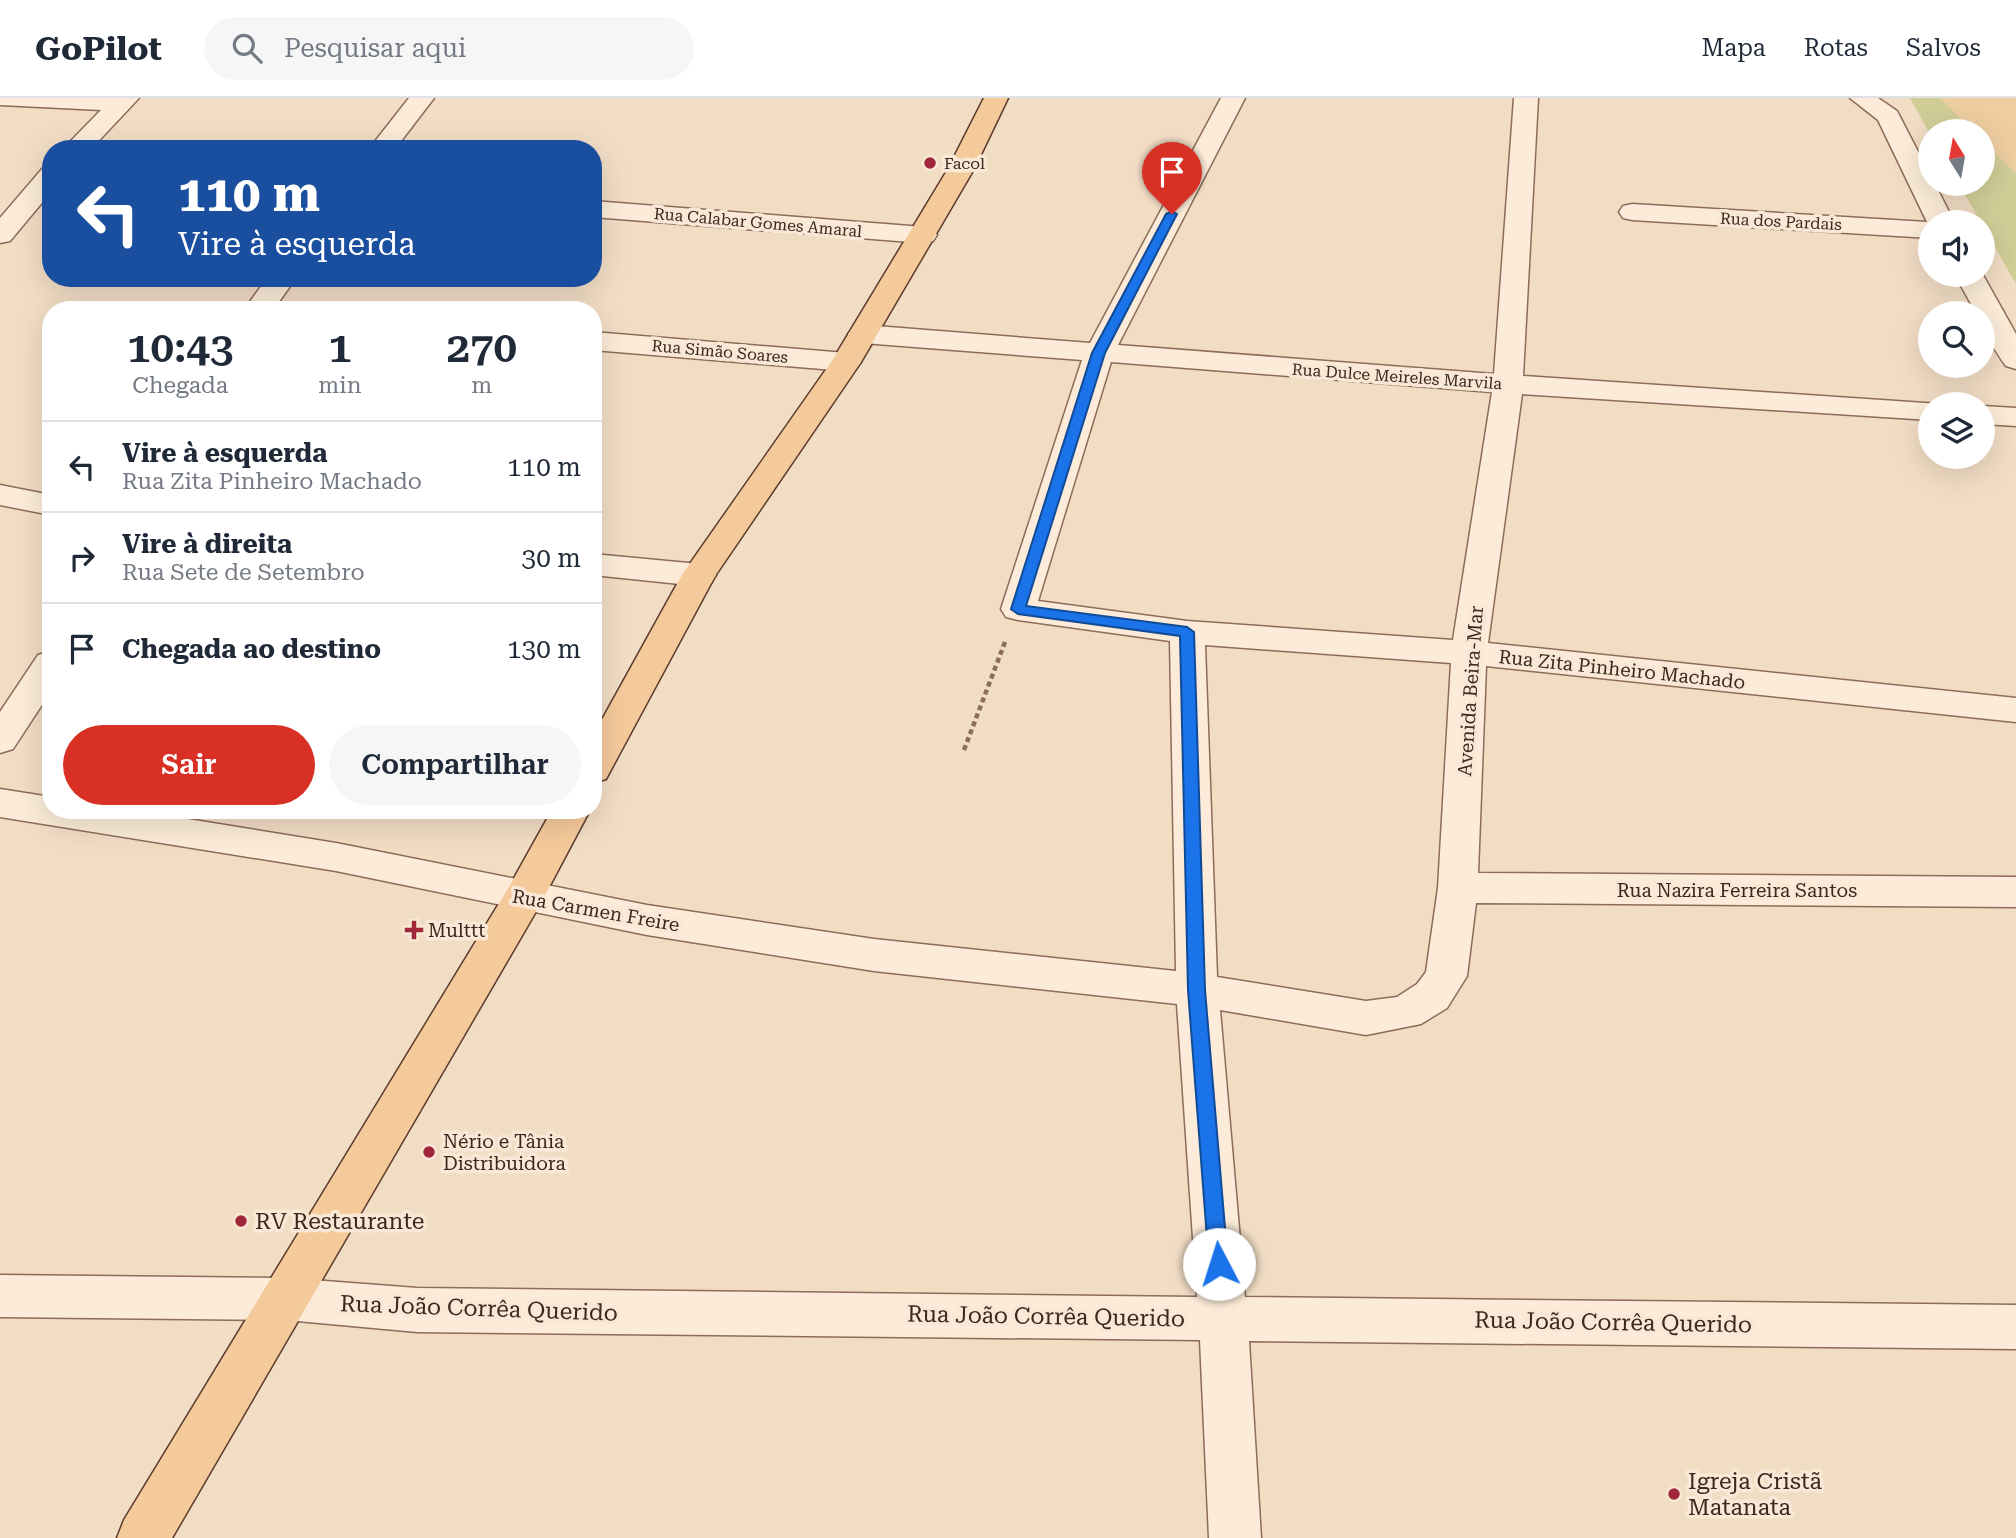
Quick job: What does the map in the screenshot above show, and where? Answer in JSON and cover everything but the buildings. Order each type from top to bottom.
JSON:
[{"type":"main road","points":[[602,753],[699,575],[846,362],[980,135],[996,98]]},
{"type":"main road","points":[[143,1538],[524,897],[566,819]]},
{"type":"street","points":[[0,98],[124,101]]},
{"type":"street","points":[[389,140],[422,98]]},
{"type":"street","points":[[1018,609],[1098,353],[1233,98]]},
{"type":"street","name":"Avenida Beira-Mar","points":[[1197,990],[1366,1018],[1406,1012],[1432,996],[1446,976],[1458,888],[1469,653],[1508,384],[1526,98]]},
{"type":"street","points":[[1862,98],[1888,116],[1935,210]]},
{"type":"street","points":[[85,140],[124,101]]},
{"type":"street","points":[[0,235],[42,185]]},
{"type":"street","name":"Rua Calabar Gomes Amaral","points":[[602,210],[923,235]]},
{"type":"street","name":"Rua dos Pardais","points":[[1632,212],[1918,229]]},
{"type":"street","points":[[1976,287],[2016,360]]},
{"type":"street","name":"Rua Dulce Meireles Marvila","points":[[863,334],[1508,384],[1918,410]]},
{"type":"street","name":"Rua Simão Soares","points":[[602,342],[846,362]]},
{"type":"street","points":[[1995,416],[2016,417]]},
{"type":"street","points":[[0,495],[42,503]]},
{"type":"street","points":[[602,565],[699,575]]},
{"type":"street","name":"Rua Zita Pinheiro Machado","points":[[1018,609],[1187,632],[1469,653],[2016,710]]},
{"type":"street","points":[[1187,632],[1197,990],[1223,1318],[1235,1538]]},
{"type":"street","points":[[0,740],[42,677]]},
{"type":"street","name":"Rua Carmen Freire","points":[[0,803],[42,810]]},
{"type":"street","name":"Rua Carmen Freire","points":[[100,819],[336,857],[647,920],[874,955],[1197,990]]},
{"type":"street","name":"Rua Nazira Ferreira Santos","points":[[1458,888],[2016,892]]},
{"type":"street","name":"Rua João Corrêa Querido","points":[[0,1296],[286,1299],[417,1310],[2016,1327]]},
{"type":"path","points":[[964,750],[1018,609]]},
{"type":"shaded area","points":[[1910,98],[1941,98],[1961,119],[1922,119]]},
{"type":"shaded area","points":[[1995,154],[2016,173],[2016,284],[1995,247],[1995,210],[1974,210],[1966,196],[1995,196]]},
{"type":"sand","points":[[1941,98],[2016,98],[2016,173],[1995,154],[1995,119],[1961,119]]},
{"type":"place","name":"Facol","points":[[930,163]]},
{"type":"place","name":"Multtt","points":[[414,930]]},
{"type":"place","name":"Nério e Tânia Distribuidora","points":[[429,1152]]},
{"type":"place","name":"RV Restaurante","points":[[241,1221]]},
{"type":"place","name":"Igreja Cristã Matanata","points":[[1674,1494]]},
{"type":"route","points":[[1172,214],[1098,353],[1018,609],[1187,632],[1197,990],[1219,1264]]}]
